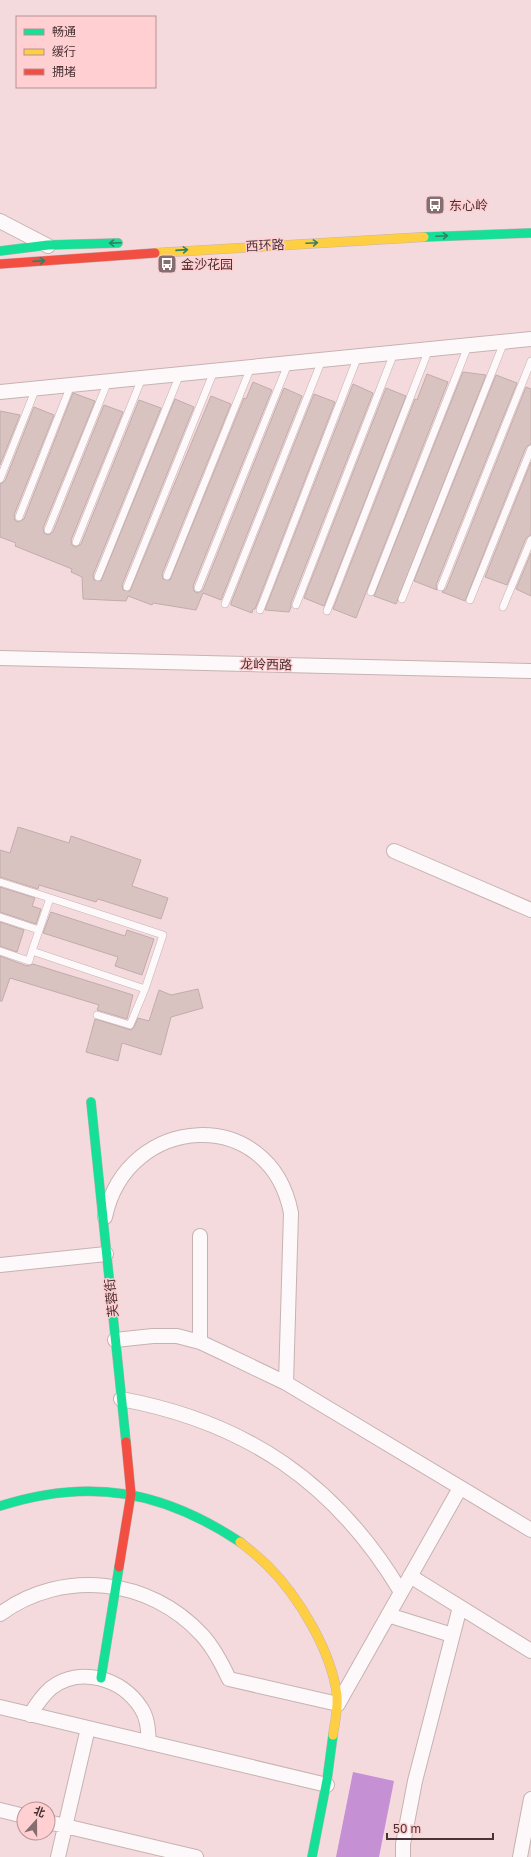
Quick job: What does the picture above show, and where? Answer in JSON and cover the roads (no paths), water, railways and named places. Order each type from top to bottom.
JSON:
[{"type":"street","points":[[0,221],[48,245],[61,259]]},
{"type":"street","name":"西环路","points":[[0,264],[217,248],[501,233],[531,234]]},
{"type":"street","points":[[0,251],[48,245],[125,242]]},
{"type":"street","points":[[0,392],[531,339]]},
{"type":"street","name":"龙岭西路","points":[[0,658],[531,671]]},
{"type":"street","points":[[394,851],[531,910]]},
{"type":"street","name":"芙蓉街","points":[[91,1102],[131,1494],[101,1678]]},
{"type":"street","points":[[103,1225],[106,1210],[119,1181],[139,1158],[161,1143],[186,1135],[212,1135],[238,1142],[260,1156],[277,1176],[288,1200],[290,1213],[286,1383]]},
{"type":"street","points":[[200,1236],[200,1342]]},
{"type":"street","points":[[0,1265],[106,1254]]},
{"type":"street","points":[[115,1340],[165,1336],[188,1338],[200,1342],[286,1383],[531,1530]]},
{"type":"street","points":[[121,1399],[168,1409],[200,1419],[250,1442],[273,1456],[316,1488],[346,1516],[372,1548],[401,1592]]},
{"type":"street","points":[[338,1704],[460,1488]]},
{"type":"street","points":[[0,1506],[42,1494],[64,1491],[86,1490],[131,1494],[174,1505],[215,1524],[234,1536],[268,1566],[296,1600],[319,1639],[333,1682],[338,1704],[327,1785],[312,1857]]},
{"type":"street","points":[[410,1576],[531,1651]]},
{"type":"street","points":[[0,1614],[11,1606],[36,1594],[62,1586],[89,1584],[116,1586],[146,1596],[163,1604],[185,1618],[203,1636],[218,1656],[229,1679],[338,1704]]},
{"type":"street","points":[[403,1857],[403,1844],[415,1782],[460,1607]]},
{"type":"street","points":[[388,1615],[452,1635]]},
{"type":"street","points":[[30,1715],[39,1700],[52,1688],[67,1680],[84,1677],[101,1678],[117,1684],[131,1695],[142,1709],[146,1720],[149,1743]]},
{"type":"street","points":[[0,1708],[327,1785]]},
{"type":"street","points":[[58,1857],[88,1728]]},
{"type":"street","points":[[520,1857],[531,1799]]},
{"type":"street","points":[[0,1810],[16,1814]]},
{"type":"street","points":[[56,1824],[196,1857]]},
{"type":"lane","points":[[402,600],[504,342]]},
{"type":"lane","points":[[371,592],[468,346]]},
{"type":"lane","points":[[327,611],[429,349]]},
{"type":"lane","points":[[296,605],[394,353]]},
{"type":"lane","points":[[260,610],[358,356]]},
{"type":"lane","points":[[225,604],[322,360]]},
{"type":"lane","points":[[441,587],[531,362]]},
{"type":"lane","points":[[198,588],[288,364]]},
{"type":"lane","points":[[167,576],[251,367]]},
{"type":"lane","points":[[127,586],[214,371]]},
{"type":"lane","points":[[98,577],[180,374]]},
{"type":"lane","points":[[76,542],[142,378]]},
{"type":"lane","points":[[48,530],[108,381]]},
{"type":"lane","points":[[19,517],[71,385]]},
{"type":"lane","points":[[0,478],[36,388]]},
{"type":"lane","points":[[470,600],[531,449]]},
{"type":"lane","points":[[503,607],[531,540]]},
{"type":"lane","points":[[0,882],[163,935],[130,1025],[97,1015]]},
{"type":"lane","points":[[0,951],[29,960],[50,898]]},
{"type":"lane","points":[[0,917],[39,930]]},
{"type":"lane","points":[[32,951],[144,989]]},
{"type":"place","name":"东心岭","points":[[435,205]]},
{"type":"place","name":"金沙花园","points":[[167,264]]}]
